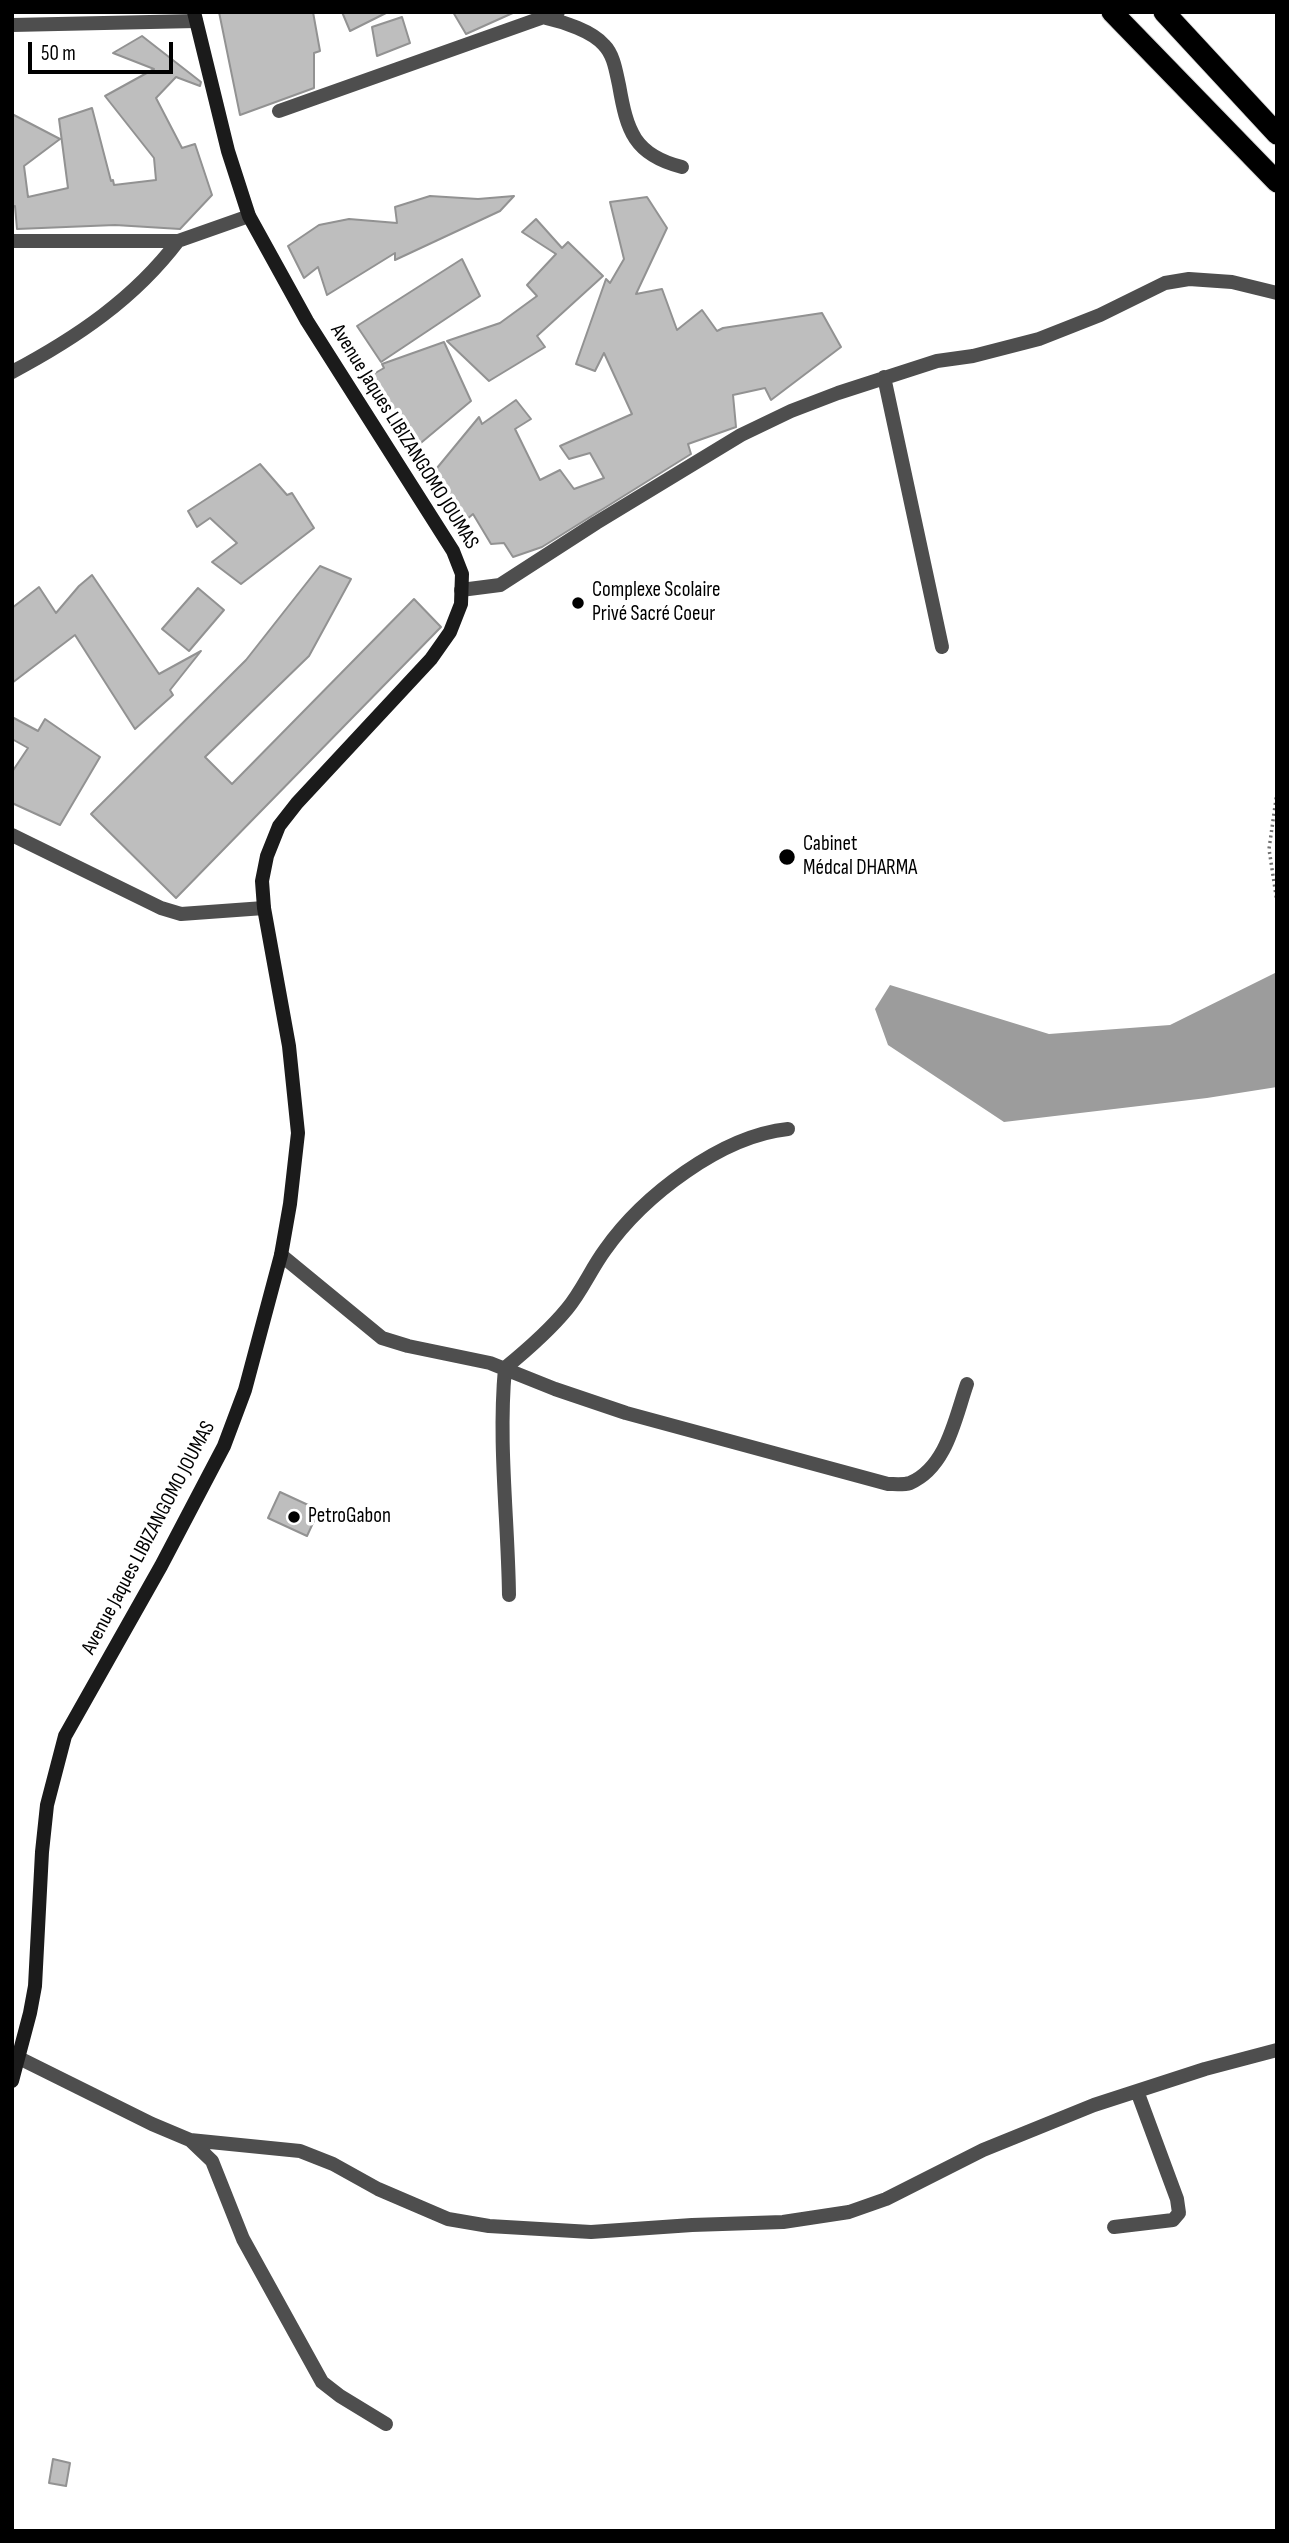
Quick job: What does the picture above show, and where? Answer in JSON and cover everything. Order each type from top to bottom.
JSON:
[{"type":"highway","points":[[1112,12],[1277,183]]},
{"type":"highway","points":[[1164,12],[1277,134]]},
{"type":"main road","name":"Avenue Jaques LIBIZANGOMO JOUMAS","points":[[12,2081],[35,1986],[47,1805],[65,1735],[161,1566],[224,1446],[245,1390],[281,1255],[298,1133],[289,1046],[264,908],[262,881],[267,856],[279,826],[297,803],[430,659],[450,632],[461,604],[462,575],[453,551],[301,311],[249,216],[228,151],[195,16]]},
{"type":"street","points":[[279,111],[552,15],[605,45],[616,68],[628,124],[635,140],[646,152],[660,161],[682,167]]},
{"type":"street","points":[[12,25],[195,16]]},
{"type":"street","points":[[12,241],[178,241],[249,216]]},
{"type":"street","points":[[12,372],[54,350],[102,318],[133,292],[178,241]]},
{"type":"street","points":[[461,590],[500,585],[741,435],[791,411],[884,377],[937,361],[974,356],[1039,339],[1100,316],[1165,283],[1189,279],[1232,282],[1277,293]]},
{"type":"street","points":[[884,377],[942,647]]},
{"type":"street","points":[[12,835],[161,908],[181,914],[264,908]]},
{"type":"street","points":[[509,1595],[501,1413],[505,1368],[569,1308],[604,1251],[630,1218],[671,1181],[764,1131],[788,1129]]},
{"type":"street","points":[[281,1255],[382,1338],[408,1346],[472,1358],[626,1413],[888,1484],[908,1484],[937,1462],[948,1440],[967,1384]]},
{"type":"street","points":[[19,2058],[190,2140],[300,2151],[448,2219],[489,2226],[591,2232],[783,2222],[849,2212],[886,2199],[984,2150],[1094,2105],[1205,2069],[1277,2050]]},
{"type":"street","points":[[1114,2227],[1173,2220],[1179,2213],[1177,2199],[1137,2091]]},
{"type":"street","points":[[190,2140],[212,2161],[243,2239],[322,2382],[386,2424]]},
{"type":"path","points":[[1277,793],[1269,849],[1277,902]]},
{"type":"shaded area","points":[[1277,972],[1277,1087],[1004,1122],[888,1045],[875,1009],[890,985],[1049,1034],[1170,1025]]},
{"type":"building","points":[[219,12],[313,12],[320,51],[314,53],[314,88],[240,115]]},
{"type":"building","points":[[342,12],[388,12],[350,31]]},
{"type":"building","points":[[453,12],[515,12],[466,34]]},
{"type":"building","points":[[402,17],[410,43],[377,56],[372,27]]},
{"type":"building","points":[[142,36],[201,82],[200,86],[176,77],[156,98],[182,148],[195,144],[212,195],[180,229],[115,225],[17,229],[15,206],[12,207],[12,114],[60,139],[24,166],[28,197],[68,188],[59,119],[92,108],[114,185],[156,180],[154,158],[105,96],[154,69],[113,53]]},
{"type":"building","points":[[430,196],[478,199],[514,196],[500,211],[395,260],[395,253],[327,295],[318,267],[304,278],[288,246],[319,225],[349,219],[397,223],[395,207]]},
{"type":"building","points":[[647,197],[667,228],[636,294],[662,289],[677,330],[702,310],[717,331],[822,313],[841,347],[771,400],[765,388],[733,395],[736,427],[688,444],[691,454],[542,547],[513,557],[504,543],[491,544],[473,514],[459,526],[424,476],[437,468],[479,417],[482,424],[516,400],[531,419],[515,429],[540,480],[560,470],[574,489],[604,478],[590,453],[569,459],[560,446],[632,414],[604,353],[595,371],[576,364],[606,279],[610,283],[624,259],[610,202]]},
{"type":"building","points":[[536,219],[562,248],[568,242],[603,276],[537,336],[545,347],[489,381],[447,341],[500,323],[537,296],[527,285],[556,254],[522,232]]},
{"type":"building","points":[[462,259],[480,296],[381,362],[357,326]]},
{"type":"building","points":[[444,342],[471,401],[410,452],[363,380],[384,368],[382,364]]},
{"type":"building","points":[[260,464],[287,495],[292,493],[314,528],[241,584],[212,562],[237,543],[210,518],[197,527],[188,511]]},
{"type":"building","points":[[320,566],[351,579],[309,656],[205,757],[232,784],[414,599],[441,627],[176,898],[91,814],[246,660]]},
{"type":"building","points":[[92,575],[159,674],[201,651],[170,690],[173,695],[135,729],[75,635],[12,683],[12,608],[39,587],[56,613]]},
{"type":"building","points":[[198,588],[224,610],[189,651],[162,629]]},
{"type":"building","points":[[12,717],[38,731],[45,719],[100,757],[60,825],[12,803],[12,772],[28,748],[12,739]]},
{"type":"building","points":[[280,1492],[319,1510],[307,1536],[268,1518]]},
{"type":"building","points":[[53,2459],[70,2463],[66,2486],[49,2483]]},
{"type":"place","name":"Complexe Scolaire Privé Sacré Coeur","points":[[578,603]]},
{"type":"place","name":"Cabinet Médcal DHARMA","points":[[787,857]]},
{"type":"place","name":"PetroGabon","points":[[294,1517]]}]
